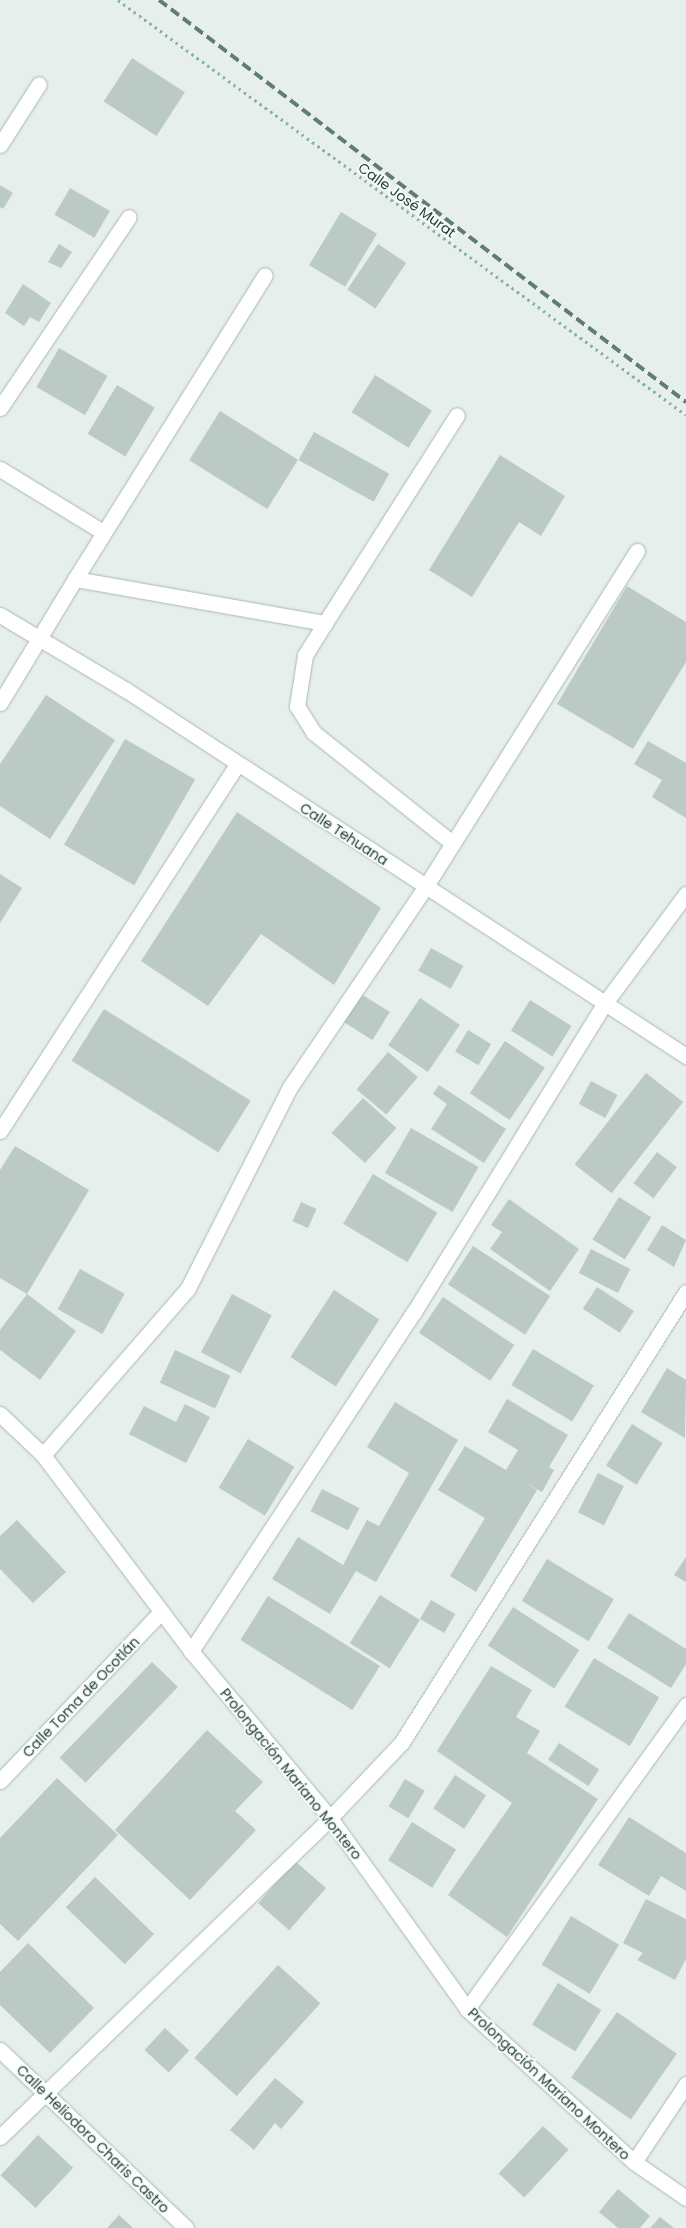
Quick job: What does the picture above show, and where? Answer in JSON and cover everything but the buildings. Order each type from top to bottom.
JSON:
[{"type":"street","points":[[0,145],[39,84]]},
{"type":"street","points":[[0,408],[130,217]]},
{"type":"street","points":[[0,703],[37,637],[264,275]]},
{"type":"street","points":[[452,843],[313,732],[298,706],[305,655],[458,415]]},
{"type":"street","points":[[0,469],[103,532]]},
{"type":"street","points":[[43,1455],[188,1288],[290,1087],[426,886],[637,551]]},
{"type":"street","points":[[75,579],[325,623]]},
{"type":"street","name":"Calle Tehuana","points":[[0,615],[426,886],[686,1056]]},
{"type":"street","points":[[0,1131],[236,765]]},
{"type":"street","points":[[191,1651],[414,1312],[604,1003],[686,894]]},
{"type":"street","points":[[0,2137],[44,2090],[330,1818],[402,1742],[686,1292]]},
{"type":"street","name":"Prolongación Mariano Montero","points":[[0,1414],[43,1455],[191,1651],[330,1818],[467,2010],[634,2162],[686,2198]]},
{"type":"street","name":"Calle Toma de Ocotlán","points":[[0,1781],[161,1612]]},
{"type":"street","points":[[467,2010],[686,1705]]},
{"type":"street","name":"Calle Heliodoro Charis Castro","points":[[0,2050],[44,2090],[186,2228]]},
{"type":"street","points":[[634,2162],[686,2084]]},
{"type":"path","name":"Calle José Murat","points":[[118,0],[686,415]]},
{"type":"railway","points":[[159,0],[686,402]]}]
